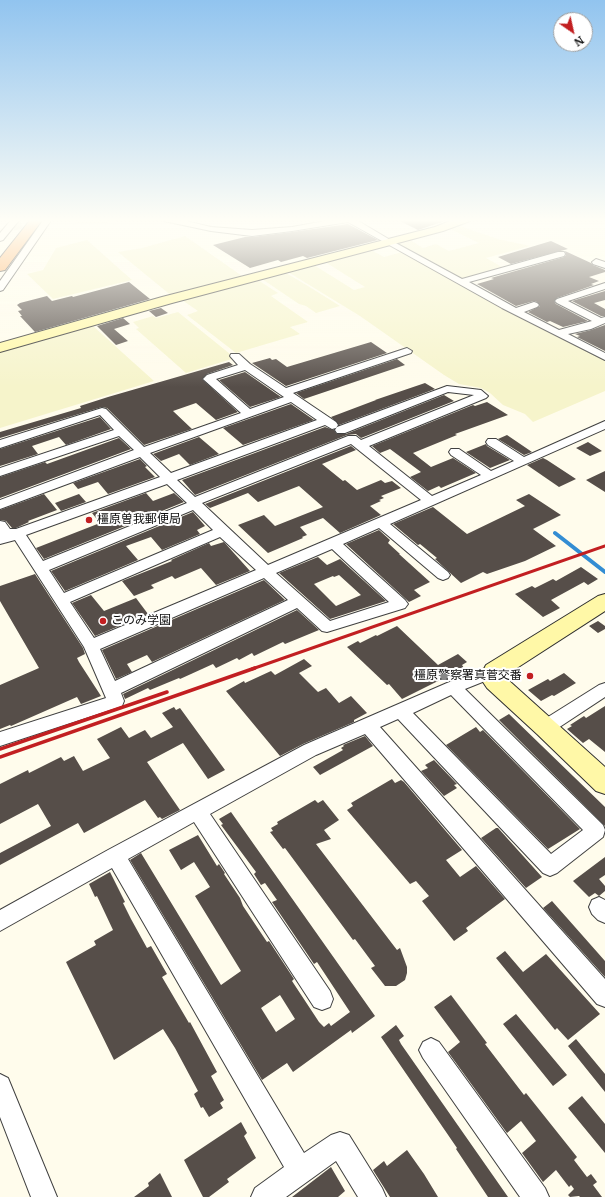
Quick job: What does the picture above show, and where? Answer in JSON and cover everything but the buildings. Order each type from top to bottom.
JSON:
[{"type":"street","points":[[0,288],[10,275]]},
{"type":"street","points":[[0,348],[167,300],[263,275]]},
{"type":"street","points":[[447,275],[605,357]]},
{"type":"street","points":[[460,282],[486,275]]},
{"type":"street","points":[[603,321],[560,301],[605,286]]},
{"type":"street","points":[[516,311],[534,305]]},
{"type":"street","points":[[557,333],[587,327],[603,321]]},
{"type":"street","points":[[0,505],[141,452],[249,414],[289,395],[407,351]]},
{"type":"street","points":[[235,356],[246,366],[326,421],[342,430],[430,501]]},
{"type":"street","points":[[246,366],[211,377],[209,379],[249,414]]},
{"type":"street","points":[[40,568],[194,503],[482,396],[477,392],[447,389],[342,430]]},
{"type":"street","points":[[0,444],[102,411],[120,431],[222,531],[327,627],[400,604],[334,543]]},
{"type":"street","points":[[0,540],[326,421]]},
{"type":"street","points":[[91,646],[523,462],[605,425]]},
{"type":"street","points":[[0,472],[120,431]]},
{"type":"street","points":[[492,442],[523,462]]},
{"type":"street","points":[[455,452],[490,476]]},
{"type":"street","points":[[380,522],[444,575]]},
{"type":"street","points":[[0,525],[6,533],[18,534]]},
{"type":"street","points":[[61,600],[222,531]]},
{"type":"street","points":[[0,739],[116,701],[91,646],[18,534]]},
{"type":"street","points":[[112,690],[299,602]]},
{"type":"street","points":[[0,921],[115,856],[310,750],[494,671],[604,603]]},
{"type":"street","points":[[494,671],[495,682],[546,727],[605,783]]},
{"type":"street","points":[[401,711],[550,867],[596,831],[454,687]]},
{"type":"street","points":[[546,727],[605,689]]},
{"type":"street","points":[[368,725],[605,996]]},
{"type":"street","points":[[198,812],[322,999]]},
{"type":"street","points":[[115,856],[300,1171]]},
{"type":"street","points":[[431,1050],[536,1197]]},
{"type":"street","points":[[0,1086],[44,1197]]},
{"type":"street","points":[[264,1197],[340,1144],[373,1197]]},
{"type":"shaded area","points":[[28,275],[126,275],[132,280],[53,299]]},
{"type":"shaded area","points":[[146,275],[241,275],[245,278],[173,297]]},
{"type":"shaded area","points":[[279,275],[289,275],[340,306],[316,313],[306,306],[299,304],[262,279]]},
{"type":"shaded area","points":[[293,275],[330,275],[354,290],[365,287],[346,275],[444,275],[513,313],[605,360],[605,391],[533,422],[525,414],[503,405],[490,393],[481,388],[459,384],[444,375],[360,316]]},
{"type":"shaded area","points":[[452,275],[479,275],[461,280]]},
{"type":"shaded area","points":[[258,280],[278,293],[271,296],[308,322],[290,327],[300,334],[236,353],[187,315],[198,311],[182,300]]},
{"type":"shaded area","points":[[178,312],[235,358],[186,373],[136,329],[139,328],[133,322],[153,316],[156,318]]},
{"type":"shaded area","points":[[93,326],[154,381],[0,428],[0,352]]},
{"type":"waterway","points":[[555,533],[605,572]]},
{"type":"railway","points":[[252,669],[605,546]]},
{"type":"railway","points":[[0,757],[255,668]]},
{"type":"railway","points":[[0,749],[167,692]]},
{"type":"place","name":"橿原曽我郵便局","points":[[89,520]]},
{"type":"place","name":"このみ学園","points":[[103,621]]},
{"type":"place","name":"橿原警察署真菅交番","points":[[530,676]]}]
